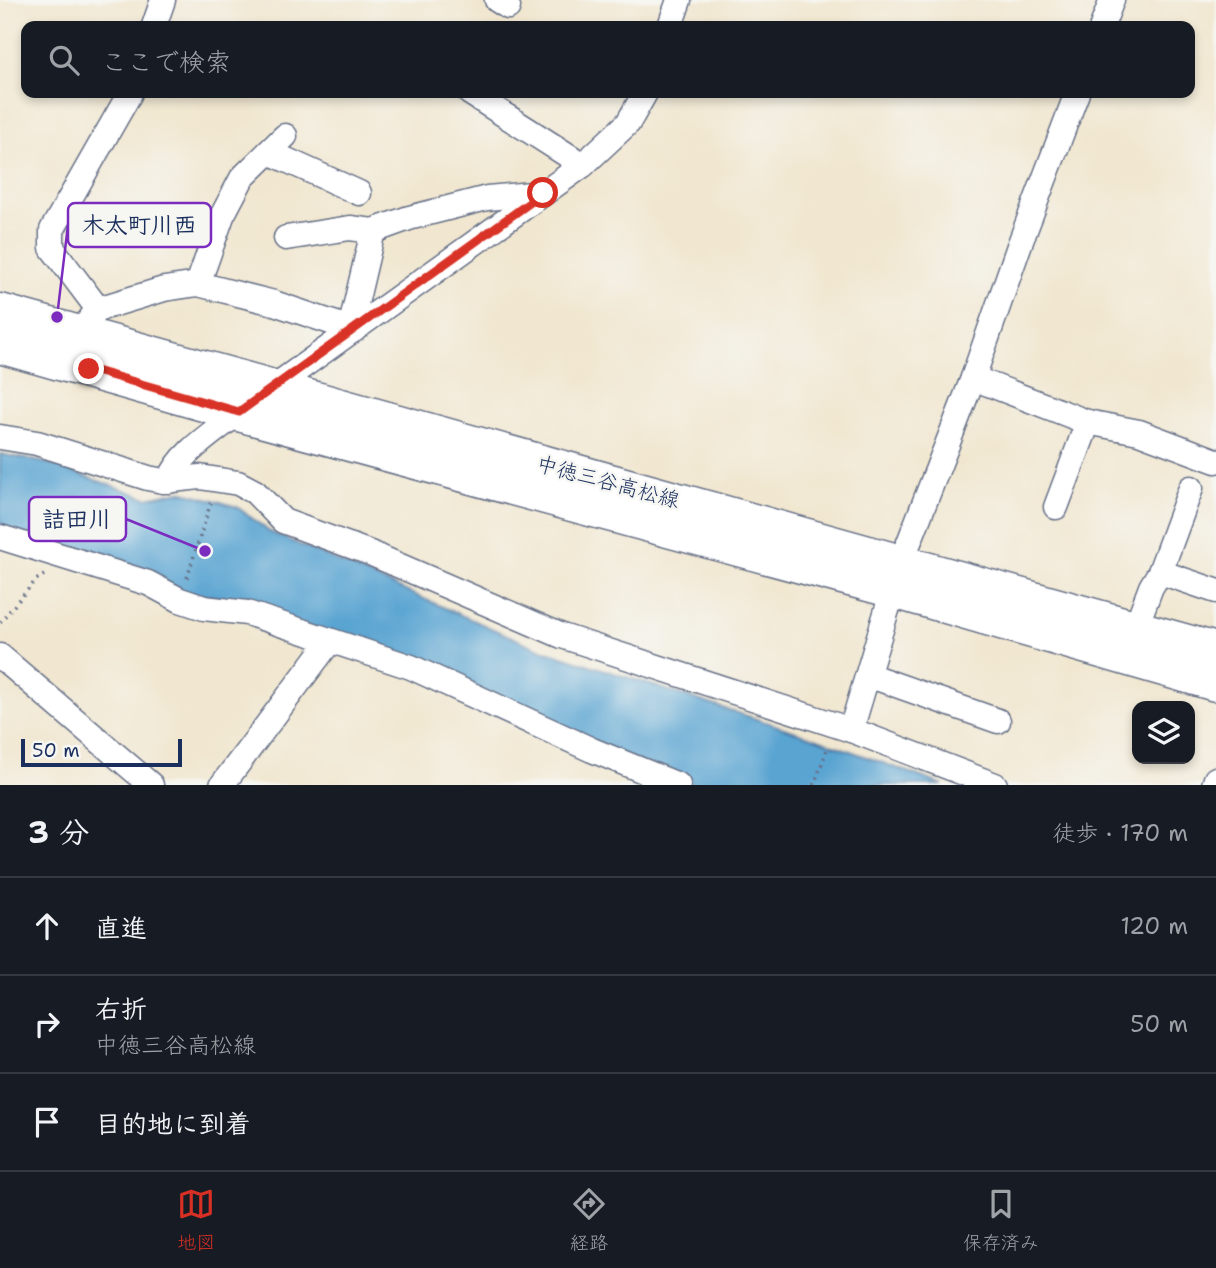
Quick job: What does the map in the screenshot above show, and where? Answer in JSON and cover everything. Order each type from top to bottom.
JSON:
[{"type":"main road","name":"中徳三谷高松線","points":[[0,313],[88,322],[270,390],[897,576],[1216,682]]},
{"type":"main road","name":"中徳三谷高松線","points":[[0,344],[239,412],[897,576],[1135,629],[1216,652]]},
{"type":"street","points":[[156,21],[163,0]]},
{"type":"street","points":[[672,21],[679,0]]},
{"type":"street","points":[[1104,21],[1112,0]]},
{"type":"street","points":[[127,98],[52,230],[52,248],[88,322],[164,289],[198,284],[274,303],[352,330]]},
{"type":"street","points":[[478,98],[583,164]]},
{"type":"street","points":[[169,481],[172,472],[186,456],[239,412],[583,164],[628,123],[643,98]]},
{"type":"street","points":[[841,734],[868,676],[897,576],[1075,98]]},
{"type":"street","points":[[198,284],[222,216],[242,178],[277,144],[359,193]]},
{"type":"street","points":[[286,238],[350,228],[373,231],[409,218],[487,198],[543,193]]},
{"type":"street","points":[[352,330],[373,231]]},
{"type":"street","points":[[973,378],[1088,422],[1139,432],[1216,461]]},
{"type":"street","points":[[1056,507],[1088,422]]},
{"type":"street","points":[[0,437],[37,443],[148,478],[169,481],[200,477],[238,483],[255,492],[283,521],[370,553],[562,636],[995,785]]},
{"type":"street","points":[[1135,629],[1150,587],[1160,572],[1191,488]]},
{"type":"street","points":[[0,537],[148,583],[180,600],[204,608],[247,613],[411,667],[592,750],[678,785]]},
{"type":"street","points":[[1160,572],[1216,591]]},
{"type":"street","points":[[222,785],[330,641]]},
{"type":"street","points":[[0,656],[151,785]]},
{"type":"street","points":[[868,676],[998,721]]},
{"type":"street","points":[[1214,785],[1216,779]]},
{"type":"path","points":[[187,578],[211,502]]},
{"type":"path","points":[[0,621],[36,580],[49,572],[62,572],[72,558]]},
{"type":"path","points":[[814,785],[841,734]]},
{"type":"water","points":[[0,454],[47,463],[147,498],[180,491],[237,507],[270,532],[537,648],[815,738],[943,785],[696,785],[555,726],[216,597],[191,594],[0,526]]},
{"type":"place","name":"木太町川西","points":[[57,317]]},
{"type":"place","name":"詰田川","points":[[205,551]]},
{"type":"route","points":[[89,369],[239,412],[543,193]]}]
